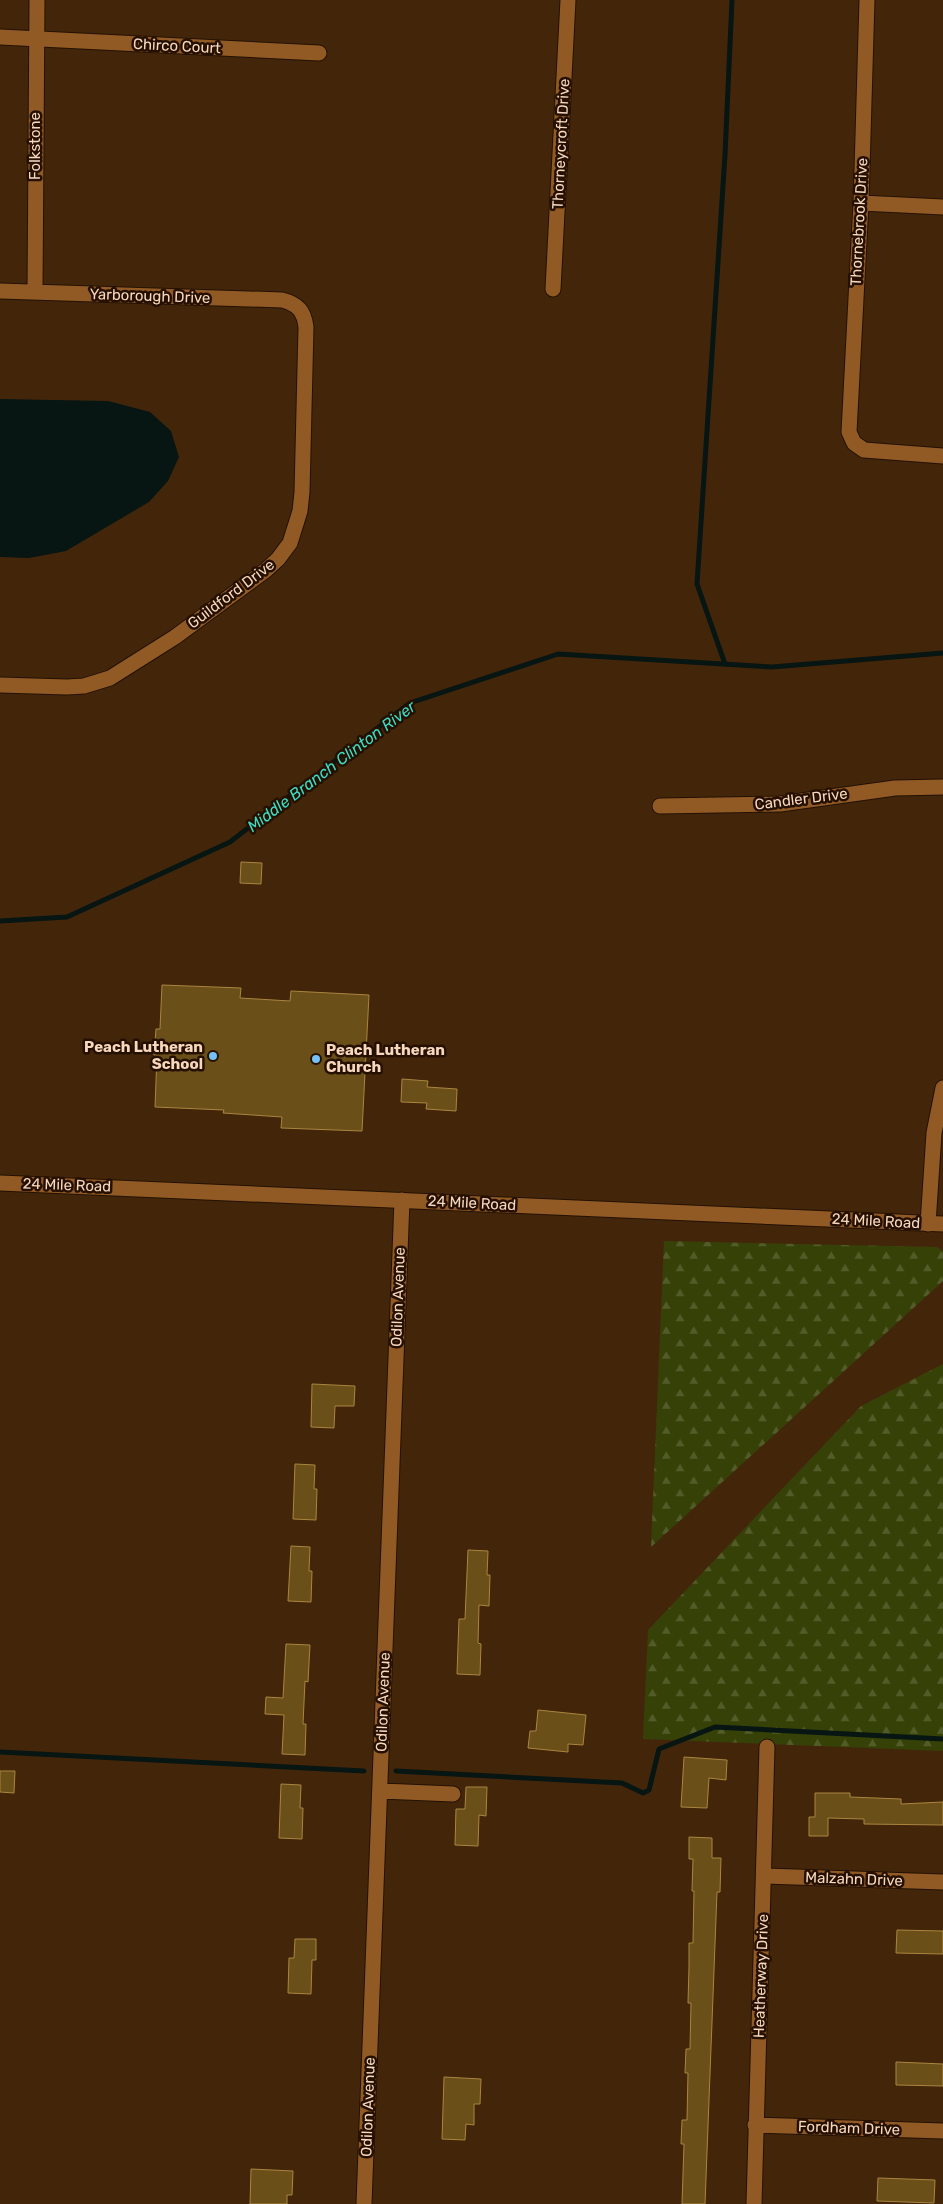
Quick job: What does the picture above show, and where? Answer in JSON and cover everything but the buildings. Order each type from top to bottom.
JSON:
[{"type":"street","name":"Folkstone","points":[[35,292],[37,0]]},
{"type":"street","name":"Thorneycroft Drive","points":[[553,289],[568,0]]},
{"type":"street","name":"Thornebrook Drive","points":[[867,0],[861,203],[849,432],[854,443],[864,450],[943,456]]},
{"type":"street","name":"Chirco Court","points":[[0,37],[319,53]]},
{"type":"street","points":[[861,203],[943,207]]},
{"type":"street","name":"Yarborough Drive","points":[[0,291],[282,300],[298,306]]},
{"type":"street","name":"Guildford Drive","points":[[0,685],[84,686],[110,678],[175,637],[266,570],[278,559],[290,543],[295,529],[302,492],[306,327],[305,318],[298,306]]},
{"type":"street","name":"Candler Drive","points":[[660,806],[780,804],[894,788],[943,787]]},
{"type":"street","points":[[936,1224],[934,1133],[943,1088]]},
{"type":"street","name":"24 Mile Road","points":[[0,1183],[936,1224]]},
{"type":"street","name":"Odilon Avenue","points":[[364,2204],[402,1200]]},
{"type":"street","name":"Heatherway Drive","points":[[754,2204],[768,1747]]},
{"type":"street","points":[[380,1791],[453,1794]]},
{"type":"street","name":"Malzahn Drive","points":[[765,1876],[943,1882]]},
{"type":"street","name":"Fordham Drive","points":[[755,2125],[943,2131]]},
{"type":"green space","points":[[664,1241],[937,1247],[943,1251],[943,1281],[651,1547]]},
{"type":"green space","points":[[943,1364],[943,1751],[643,1739],[648,1630],[861,1406]]},
{"type":"shaded area","points":[[0,399],[108,401],[150,412],[171,431],[179,457],[168,481],[149,502],[66,551],[29,558],[0,557]]},
{"type":"waterway","points":[[725,664],[697,584],[725,155],[732,0]]},
{"type":"waterway","name":"Middle Branch Clinton River","points":[[0,921],[67,917],[230,842],[410,703],[558,654],[772,667],[943,653]]},
{"type":"waterway","points":[[396,1771],[622,1783],[643,1793],[649,1790],[659,1749],[715,1727],[943,1739]]},
{"type":"waterway","points":[[0,1752],[364,1771]]},
{"type":"place","name":"Peach Lutheran School","points":[[213,1056]]},
{"type":"place","name":"Peach Lutheran Church","points":[[316,1059]]}]
